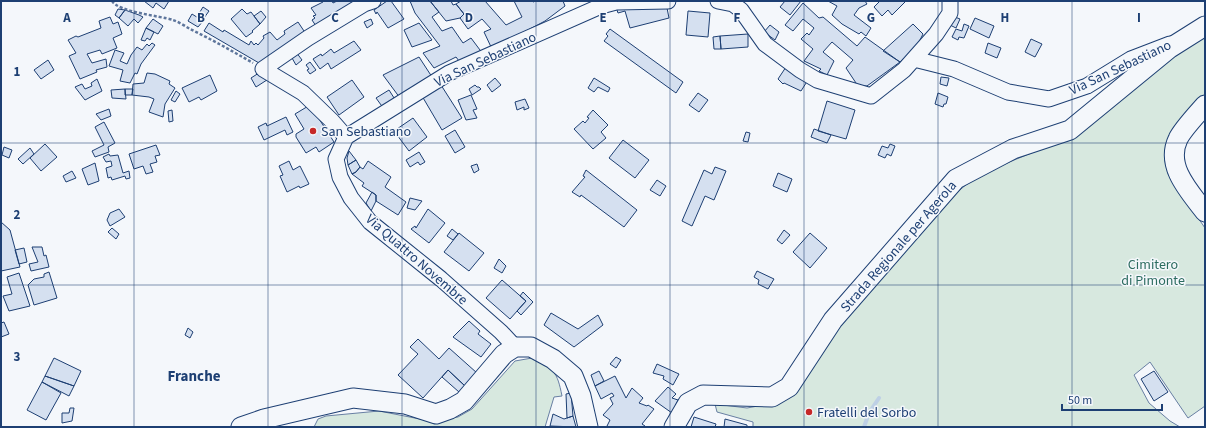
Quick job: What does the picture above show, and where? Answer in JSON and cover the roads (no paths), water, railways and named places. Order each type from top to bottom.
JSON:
[{"type":"main road","name":"Strada Regionale per Agerola","points":[[674,427],[688,403],[703,395],[772,397],[789,387],[833,320],[956,179],[1013,149],[1070,130],[1170,48],[1199,30]]},
{"type":"main road","points":[[1205,105],[1178,138],[1174,156],[1178,174],[1205,212]]},
{"type":"main road","points":[[241,427],[264,419],[353,398],[405,404],[436,414],[450,409],[464,401],[504,354],[515,347],[531,347],[553,359],[573,376],[581,396],[588,427]]},
{"type":"street","points":[[346,137],[303,93],[263,69],[308,38],[364,4],[373,1]]},
{"type":"street","name":"Via San Sebastiano","points":[[346,137],[449,74],[604,3],[668,1]]},
{"type":"street","points":[[718,1],[733,4],[741,10],[765,44],[800,70],[817,80],[871,96],[904,70],[936,34],[950,13],[950,1]]},
{"type":"street","name":"Via San Sebastiano","points":[[914,59],[954,69],[1008,92],[1049,99],[1087,86],[1131,59],[1199,30]]},
{"type":"street","name":"Via Quattro Novembre","points":[[346,137],[336,159],[340,177],[351,198],[370,222],[441,279],[501,332],[515,347]]},
{"type":"waterway","points":[[864,427],[869,413],[879,398]]},
{"type":"place","name":"San Sebastiano","points":[[313,131]]},
{"type":"place","name":"Fratelli del Sorbo","points":[[809,412]]},
{"type":"district","name":"Franche","points":[[194,376]]},
{"type":"park label","name":"Cimitero di Pimonte","points":[[1153,272]]}]
